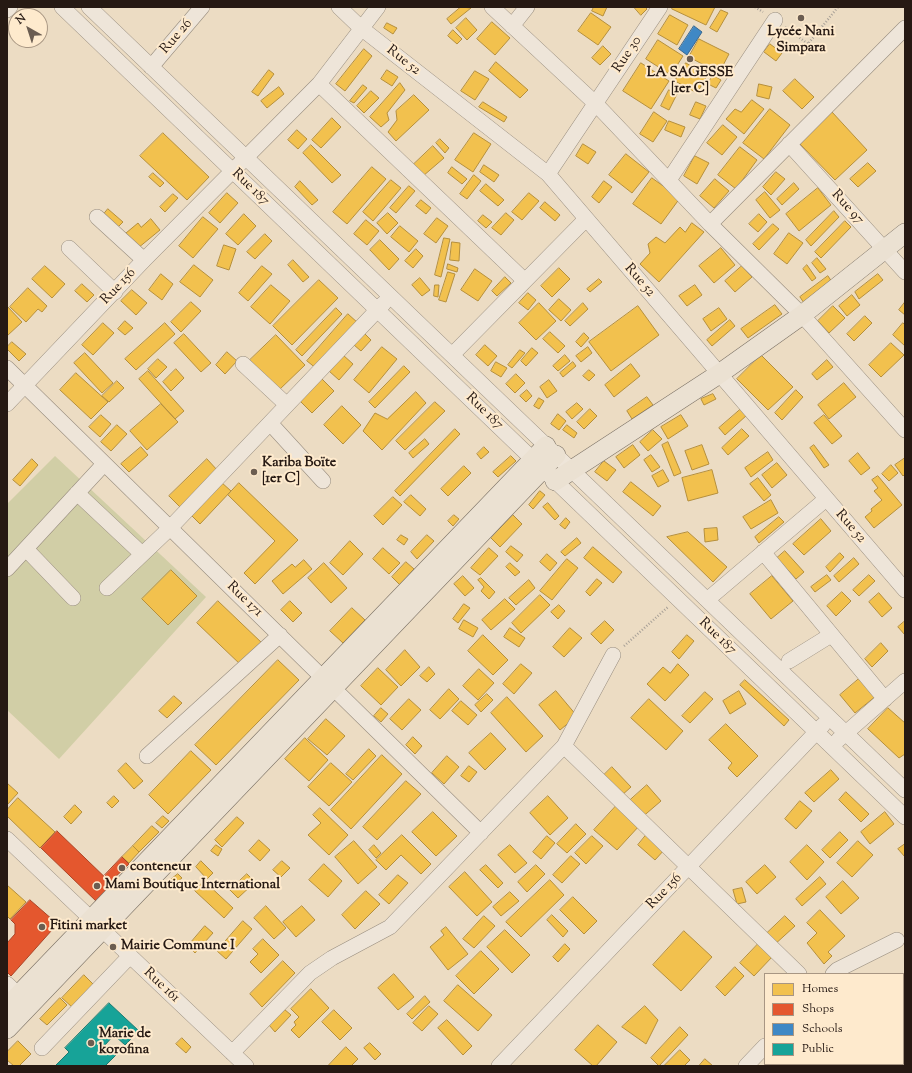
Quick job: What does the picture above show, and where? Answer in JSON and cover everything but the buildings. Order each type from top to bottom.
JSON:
[{"type":"main road","points":[[544,470],[572,470],[719,374],[802,315],[905,233]]},
{"type":"main road","points":[[7,1029],[16,998],[96,925],[328,683],[544,470],[551,451]]},
{"type":"street","points":[[7,10],[10,7]]},
{"type":"street","name":"Rue 187","points":[[62,7],[905,817]]},
{"type":"street","name":"Rue 187","points":[[89,7],[905,790]]},
{"type":"street","name":"Rue 26","points":[[151,67],[202,7]]},
{"type":"street","name":"Rue 52","points":[[339,7],[361,28],[548,174],[905,590]]},
{"type":"street","name":"Rue 156","points":[[7,404],[144,260],[319,84],[378,7]]},
{"type":"street","points":[[492,7],[596,103],[710,224],[802,315],[905,430]]},
{"type":"street","points":[[512,26],[527,7]]},
{"type":"street","name":"Rue 30","points":[[548,174],[660,7]]},
{"type":"street","points":[[669,180],[775,20]]},
{"type":"street","points":[[710,224],[905,28]]},
{"type":"street","points":[[319,84],[524,280]]},
{"type":"street","name":"Rue 97","points":[[789,144],[905,272]]},
{"type":"street","points":[[97,217],[144,260]]},
{"type":"street","points":[[452,355],[524,280],[586,219]]},
{"type":"street","points":[[69,248],[115,292]]},
{"type":"street","points":[[107,588],[170,528],[390,296]]},
{"type":"street","points":[[244,364],[287,405]]},
{"type":"street","name":"Rue 171","points":[[7,368],[481,833]]},
{"type":"street","points":[[270,423],[323,481]]},
{"type":"street","points":[[7,569],[104,464]]},
{"type":"street","points":[[77,493],[142,554]]},
{"type":"street","points":[[707,600],[826,499]]},
{"type":"street","points":[[26,549],[74,598]]},
{"type":"street","points":[[763,552],[884,699]]},
{"type":"street","points":[[147,756],[280,635]]},
{"type":"street","points":[[789,661],[831,635]]},
{"type":"street","points":[[232,1053],[310,973],[332,958],[390,927],[481,833],[564,746],[613,655]]},
{"type":"street","points":[[831,746],[905,681]]},
{"type":"street","name":"Rue 156","points":[[499,1066],[830,718]]},
{"type":"street","points":[[564,746],[798,973]]},
{"type":"street","name":"Rue 161","points":[[7,840],[246,1066]]},
{"type":"street","points":[[834,973],[837,970],[897,940]]},
{"type":"street","points":[[42,1048],[130,956]]},
{"type":"street","points":[[746,1066],[764,1047]]},
{"type":"path","points":[[755,7],[808,44],[838,7]]},
{"type":"path","points":[[613,655],[678,598]]},
{"type":"shaded area","points":[[55,456],[206,597],[59,759],[7,710],[7,504]]},
{"type":"place","name":"Lycée Nani Simpara","points":[[801,18]]},
{"type":"place","name":"LA SAGESSE [1er C]","points":[[690,59]]},
{"type":"place","name":"Kariba Boïte [1er C]","points":[[254,472]]},
{"type":"place","name":"conteneur","points":[[122,868]]},
{"type":"place","name":"Mami Boutique International","points":[[97,886]]},
{"type":"place","name":"Fitini market","points":[[42,927]]},
{"type":"place","name":"Mairie Commune I","points":[[113,947]]},
{"type":"place","name":"Marie de korofina","points":[[91,1043]]}]
